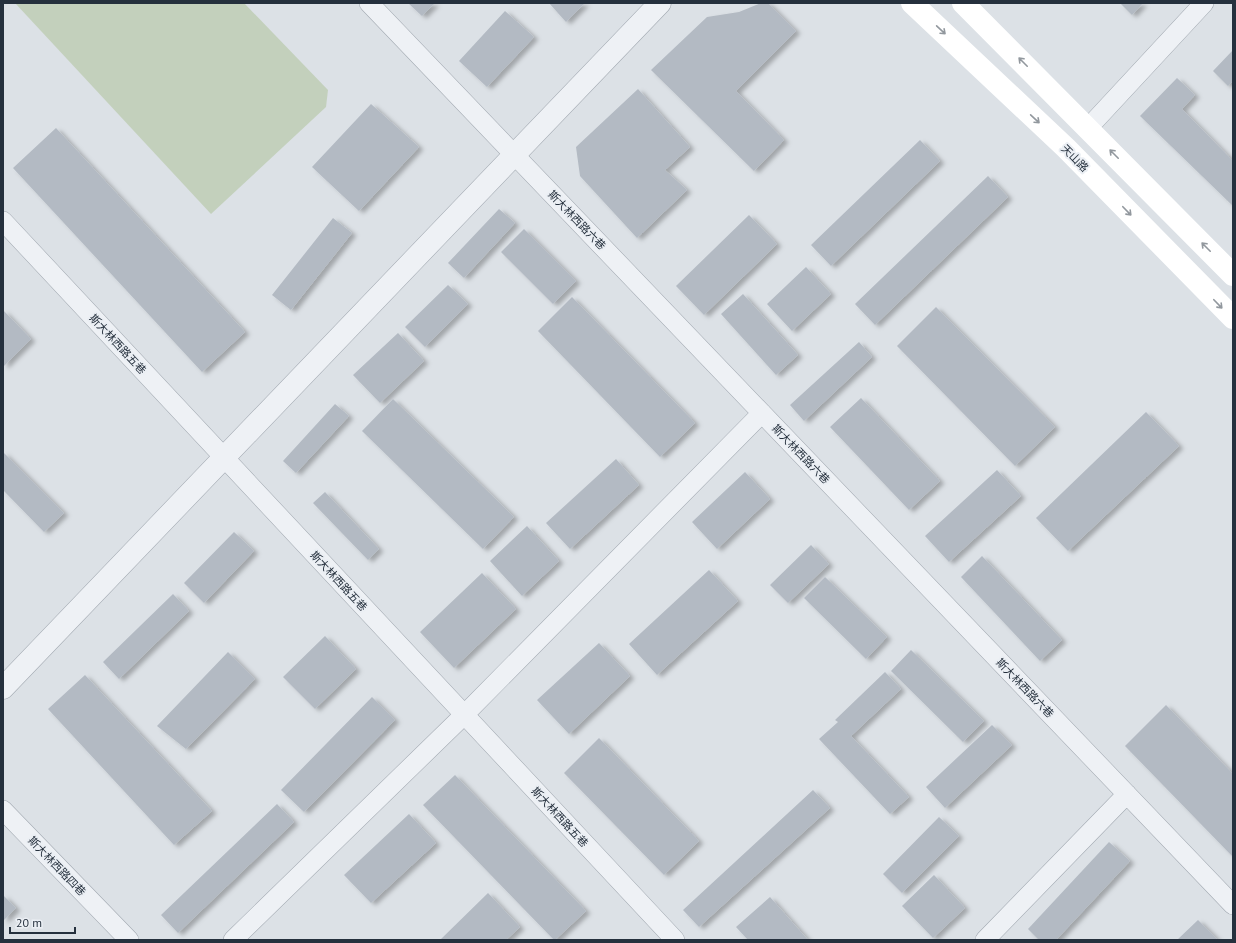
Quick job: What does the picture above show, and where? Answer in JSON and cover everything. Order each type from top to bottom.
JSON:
[{"type":"main road","name":"天山路","points":[[912,3],[1066,148],[1233,318]]},
{"type":"main road","points":[[963,3],[1233,274]]},
{"type":"street","name":"斯大林西路六巷","points":[[369,3],[1233,905]]},
{"type":"street","points":[[3,688],[660,3]]},
{"type":"street","points":[[1088,128],[1204,3]]},
{"type":"street","name":"斯大林西路五巷","points":[[3,221],[675,940]]},
{"type":"street","points":[[233,940],[464,715],[762,413]]},
{"type":"street","points":[[985,940],[1127,794]]},
{"type":"street","name":"斯大林西路四巷","points":[[3,810],[128,940]]},
{"type":"green space","points":[[15,3],[244,3],[328,90],[326,107],[211,214]]},
{"type":"building","points":[[408,3],[435,3],[422,16]]},
{"type":"building","points":[[549,3],[585,3],[566,22]]},
{"type":"building","points":[[761,3],[768,3],[796,31],[736,91],[784,140],[754,171],[651,70],[707,17],[739,12]]},
{"type":"building","points":[[1120,3],[1143,3],[1132,15]]},
{"type":"building","points":[[505,11],[534,37],[487,87],[459,61]]},
{"type":"building","points":[[1233,50],[1233,81],[1228,86],[1213,71]]},
{"type":"building","points":[[1177,78],[1195,95],[1182,109],[1233,161],[1233,206],[1140,116]]},
{"type":"building","points":[[638,89],[690,147],[665,170],[687,190],[637,238],[580,176],[576,147]]},
{"type":"building","points":[[371,104],[419,147],[359,211],[312,167]]},
{"type":"building","points":[[56,128],[245,332],[202,372],[13,168]]},
{"type":"building","points":[[920,140],[940,161],[831,266],[811,245]]},
{"type":"building","points":[[988,176],[1008,197],[875,325],[855,304]]},
{"type":"building","points":[[499,209],[515,223],[464,278],[448,263]]},
{"type":"building","points":[[749,215],[777,244],[704,315],[676,286]]},
{"type":"building","points":[[333,218],[352,233],[291,310],[272,295]]},
{"type":"building","points":[[524,229],[576,281],[553,304],[501,252]]},
{"type":"building","points":[[806,267],[831,294],[792,331],[767,304]]},
{"type":"building","points":[[448,285],[468,304],[425,347],[405,327]]},
{"type":"building","points":[[743,294],[798,355],[776,375],[721,314]]},
{"type":"building","points":[[572,297],[695,423],[660,457],[538,331]]},
{"type":"building","points":[[936,307],[1055,427],[1015,466],[897,346]]},
{"type":"building","points":[[3,310],[31,339],[4,366],[3,365]]},
{"type":"building","points":[[398,333],[424,361],[380,403],[353,375]]},
{"type":"building","points":[[859,342],[872,357],[804,421],[790,405]]},
{"type":"building","points":[[861,398],[940,481],[909,510],[830,427]]},
{"type":"building","points":[[393,399],[514,517],[483,549],[362,431]]},
{"type":"building","points":[[335,404],[349,416],[296,473],[283,461]]},
{"type":"building","points":[[1146,412],[1179,446],[1068,551],[1036,518]]},
{"type":"building","points":[[3,452],[64,513],[44,532],[3,490]]},
{"type":"building","points":[[616,459],[639,485],[570,549],[546,523]]},
{"type":"building","points":[[997,470],[1021,496],[949,562],[925,536]]},
{"type":"building","points":[[745,472],[770,499],[717,549],[692,522]]},
{"type":"building","points":[[325,492],[379,549],[368,560],[313,503]]},
{"type":"building","points":[[527,526],[559,561],[522,596],[490,561]]},
{"type":"building","points":[[234,532],[254,551],[204,603],[184,583]]},
{"type":"building","points":[[811,545],[829,564],[788,603],[770,585]]},
{"type":"building","points":[[982,556],[1062,640],[1040,661],[961,577]]},
{"type":"building","points":[[709,570],[738,601],[657,675],[629,644]]},
{"type":"building","points":[[482,573],[516,609],[454,668],[420,632]]},
{"type":"building","points":[[825,577],[887,637],[866,659],[804,598]]},
{"type":"building","points":[[173,594],[189,611],[119,679],[103,662]]},
{"type":"building","points":[[325,636],[356,669],[315,709],[283,677]]},
{"type":"building","points":[[599,643],[630,676],[569,734],[537,700]]},
{"type":"building","points":[[911,650],[984,721],[963,742],[891,671]]},
{"type":"building","points":[[228,652],[255,679],[186,749],[157,726]]},
{"type":"building","points":[[885,672],[901,689],[851,736],[909,797],[890,814],[819,739],[838,722],[835,720]]},
{"type":"building","points":[[85,675],[212,811],[174,845],[48,709]]},
{"type":"building","points":[[372,697],[395,720],[304,812],[281,790]]},
{"type":"building","points":[[1166,705],[1233,774],[1233,857],[1125,746]]},
{"type":"building","points":[[992,725],[1012,745],[945,808],[926,787]]},
{"type":"building","points":[[599,738],[699,841],[664,875],[564,773]]},
{"type":"building","points":[[455,775],[586,911],[555,940],[423,805]]},
{"type":"building","points":[[813,790],[830,808],[699,927],[683,910]]},
{"type":"building","points":[[277,804],[294,822],[178,933],[161,915]]},
{"type":"building","points":[[409,814],[436,843],[371,903],[344,875]]},
{"type":"building","points":[[939,817],[959,836],[902,893],[883,874]]},
{"type":"building","points":[[1109,842],[1130,861],[1056,940],[1039,940],[1028,929]]},
{"type":"building","points":[[934,875],[965,908],[933,938],[902,906]]},
{"type":"building","points":[[488,893],[520,927],[506,940],[440,940]]},
{"type":"building","points":[[3,895],[16,908],[3,921]]},
{"type":"building","points":[[770,897],[808,940],[748,940],[736,927]]},
{"type":"building","points":[[1198,920],[1218,940],[1177,940]]}]
